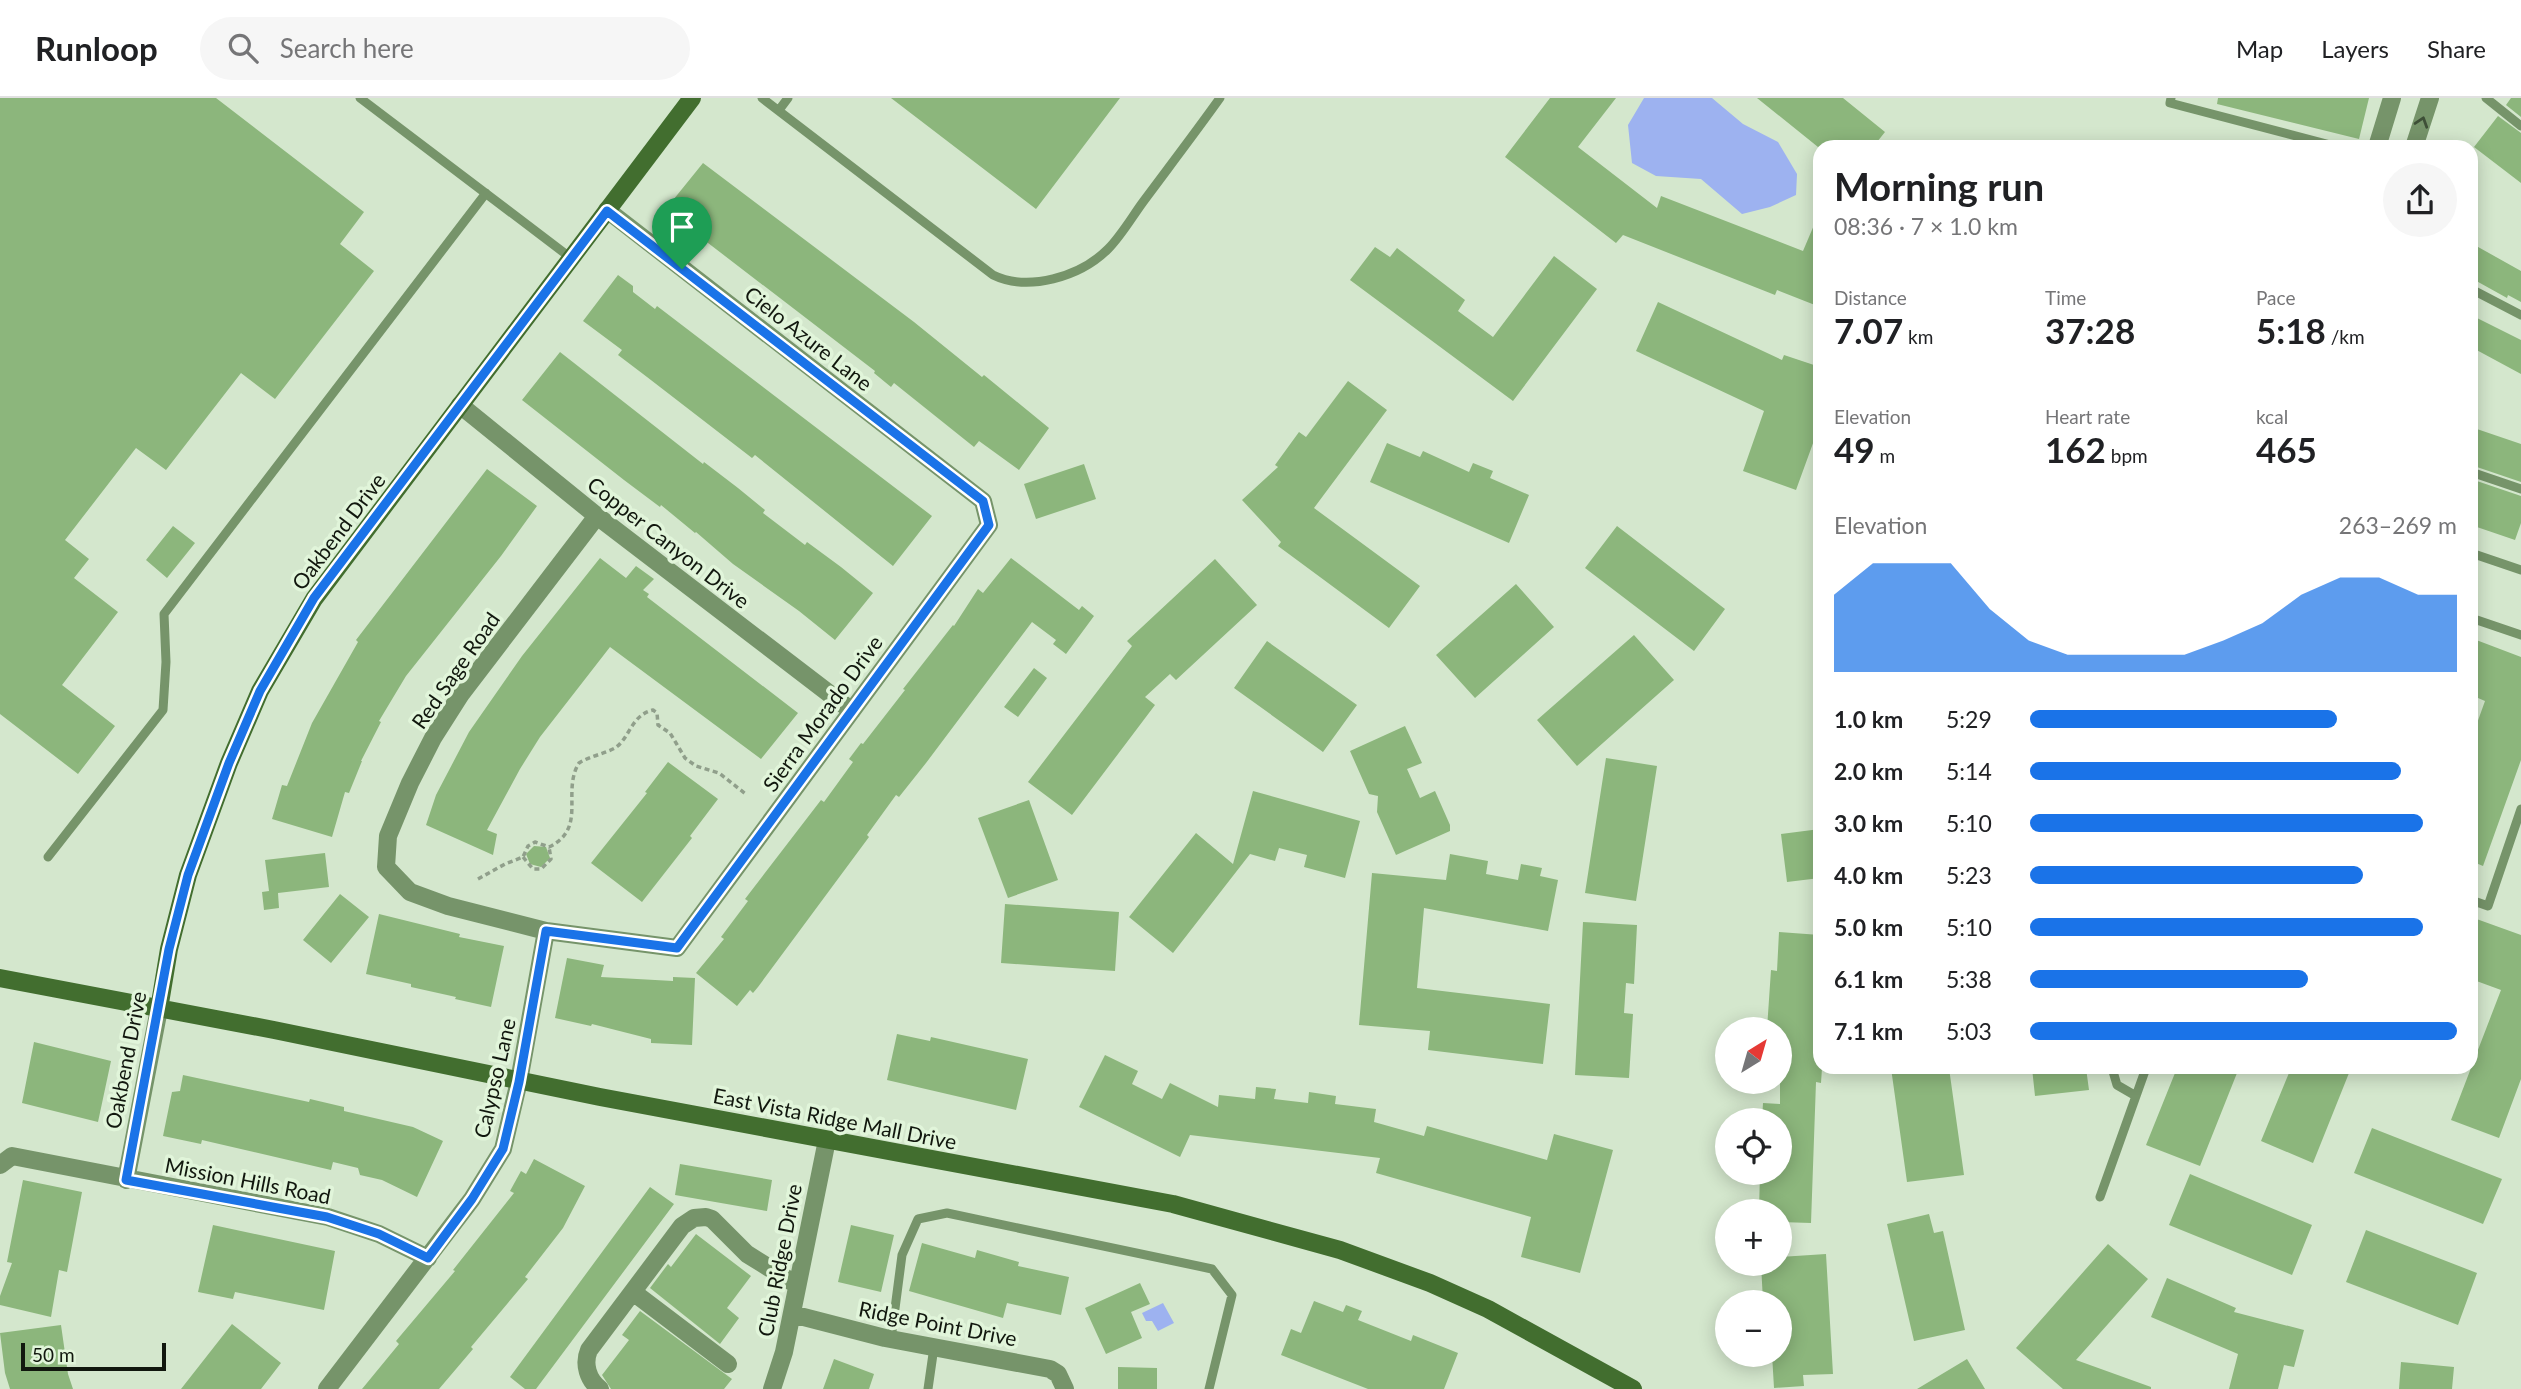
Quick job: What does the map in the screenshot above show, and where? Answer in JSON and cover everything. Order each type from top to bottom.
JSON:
[{"type":"main road","name":"Oakbend Drive","points":[[159,1009],[169,949],[188,875],[229,763],[260,691],[314,598],[692,98]]},
{"type":"main road","name":"East Vista Ridge Mall Drive","points":[[0,978],[274,1030],[519,1082],[1173,1204],[1340,1250],[1430,1283],[1488,1309],[1633,1389]]},
{"type":"street","points":[[2379,140],[2392,98]]},
{"type":"street","points":[[2416,140],[2430,98]]},
{"type":"street","name":"Cielo Azure Lane","points":[[607,211],[983,501]]},
{"type":"street","name":"Copper Canyon Drive","points":[[460,405],[597,516],[852,711]]},
{"type":"street","name":"Sierra Morado Drive","points":[[546,931],[677,948],[989,525],[983,501]]},
{"type":"street","name":"Red Sage Road","points":[[546,931],[448,906],[410,892],[386,867],[388,836],[410,783],[433,738],[461,694],[597,516]]},
{"type":"street","name":"Calypso Lane","points":[[327,1389],[472,1199],[503,1149],[519,1082],[546,931]]},
{"type":"street","name":"Oakbend Drive","points":[[126,1180],[159,1009]]},
{"type":"street","name":"Club Ridge Drive","points":[[772,1389],[784,1352],[827,1140]]},
{"type":"street","name":"Mission Hills Road","points":[[6,1161],[327,1217],[379,1234],[428,1258]]},
{"type":"street","points":[[600,1389],[594,1385],[587,1372],[586,1357],[682,1226],[694,1218],[706,1217],[725,1231],[747,1254],[797,1284]]},
{"type":"street","points":[[632,1292],[728,1364]]},
{"type":"street","name":"Ridge Point Drive","points":[[792,1314],[891,1339],[1050,1369],[1058,1374],[1065,1389]]},
{"type":"lane","points":[[360,98],[571,258]]},
{"type":"lane","points":[[762,98],[993,275],[1006,281],[1030,283],[1079,269],[1107,250],[1220,98]]},
{"type":"lane","points":[[779,110],[788,98]]},
{"type":"lane","points":[[2171,98],[2170,103],[2311,140]]},
{"type":"lane","points":[[2486,98],[2521,126]]},
{"type":"lane","points":[[48,857],[163,710],[166,662],[164,614],[486,193]]},
{"type":"lane","points":[[2478,293],[2521,315]]},
{"type":"lane","points":[[2478,474],[2521,489]]},
{"type":"lane","points":[[2478,555],[2521,570]]},
{"type":"lane","points":[[2478,620],[2521,635]]},
{"type":"lane","points":[[2478,902],[2488,906],[2521,809]]},
{"type":"lane","points":[[2114,1074],[2117,1085],[2136,1096]]},
{"type":"lane","points":[[2100,1197],[2144,1074]]},
{"type":"lane","points":[[891,1339],[902,1255],[918,1219],[947,1213],[1212,1269],[1232,1295],[1209,1389]]},
{"type":"lane","points":[[928,1389],[934,1347]]},
{"type":"path","points":[[478,879],[505,864],[523,858],[528,846],[535,842],[549,847],[558,843],[568,833],[573,777],[579,763],[615,748],[624,740],[632,724],[653,710],[657,713],[658,725],[670,733],[685,758],[696,766],[719,773],[747,795]]},
{"type":"path","points":[[523,858],[533,869],[541,869],[551,859],[549,847]]},
{"type":"water","points":[[1644,98],[1712,98],[1743,124],[1778,142],[1797,174],[1796,195],[1770,207],[1742,214],[1701,179],[1656,176],[1632,163],[1628,125]]},
{"type":"water","points":[[1163,1303],[1174,1323],[1158,1331],[1152,1321],[1146,1321],[1142,1313]]},
{"type":"building","points":[[0,98],[216,98],[364,212],[340,244],[374,271],[275,399],[241,373],[166,470],[136,448],[65,540],[89,559],[74,578],[118,612],[62,685],[115,726],[78,774],[0,714]]},
{"type":"building","points":[[891,98],[1120,98],[1036,209]]},
{"type":"building","points":[[1550,98],[1616,98],[1578,147],[1657,208],[1661,196],[1803,251],[1813,227],[1813,304],[1777,290],[1775,295],[1623,235],[1616,243],[1505,157]]},
{"type":"building","points":[[1757,98],[1843,98],[1885,132],[1879,140],[1813,140],[1813,143]]},
{"type":"building","points":[[2218,98],[2369,98],[2359,139],[2217,104]]},
{"type":"building","points":[[2511,98],[2521,98],[2521,117],[2506,105]]},
{"type":"building","points":[[2498,116],[2521,133],[2521,183],[2478,150],[2478,142]]},
{"type":"building","points":[[703,163],[914,322],[982,377],[984,375],[1049,428],[1019,470],[979,441],[974,447],[894,383],[891,387],[874,373],[875,371],[665,210]]},
{"type":"building","points":[[1375,247],[1390,257],[1397,248],[1465,300],[1458,311],[1493,337],[1554,256],[1597,289],[1513,401],[1350,280]]},
{"type":"building","points":[[2478,247],[2521,271],[2521,302],[2508,295],[2507,298],[2478,282]]},
{"type":"building","points":[[618,275],[633,286],[633,292],[655,309],[657,306],[932,516],[893,566],[755,455],[752,458],[618,355],[622,350],[583,321]]},
{"type":"building","points":[[1658,302],[1782,360],[1784,355],[1813,365],[1813,443],[1796,490],[1743,471],[1764,411],[1636,351]]},
{"type":"building","points":[[2478,318],[2521,340],[2521,374],[2478,351]]},
{"type":"building","points":[[560,352],[703,464],[704,462],[738,488],[765,510],[763,513],[805,545],[807,542],[873,593],[835,640],[522,400]]},
{"type":"building","points":[[1348,381],[1387,410],[1314,508],[1420,586],[1389,628],[1278,546],[1281,542],[1242,500],[1278,467],[1275,465],[1299,432],[1306,437]]},
{"type":"building","points":[[2478,429],[2521,444],[2521,482],[2478,467]]},
{"type":"building","points":[[1387,443],[1420,457],[1423,451],[1469,472],[1473,463],[1493,471],[1490,478],[1529,495],[1509,543],[1370,482]]},
{"type":"building","points":[[1084,464],[1096,499],[1036,519],[1024,484]]},
{"type":"building","points":[[487,469],[537,506],[406,676],[379,721],[381,722],[361,761],[349,793],[345,792],[332,837],[272,819],[282,785],[287,786],[312,723],[358,642],[356,640]]},
{"type":"building","points":[[2478,481],[2521,496],[2521,523],[2515,540],[2478,527]]},
{"type":"building","points":[[173,526],[195,543],[167,578],[146,560]]},
{"type":"building","points":[[1617,526],[1725,609],[1694,651],[1585,568]]},
{"type":"building","points":[[600,558],[626,578],[636,566],[654,579],[643,590],[649,594],[647,597],[798,713],[761,759],[610,647],[540,737],[520,769],[487,830],[497,834],[493,855],[426,825],[436,795],[469,732],[522,656]]},
{"type":"building","points":[[1011,558],[1079,610],[1082,606],[1094,616],[1066,654],[1053,644],[1056,640],[1032,622],[926,763],[899,797],[896,795],[867,835],[869,837],[758,987],[753,993],[750,990],[737,1006],[696,973],[724,939],[721,937],[748,901],[745,899],[853,762],[849,759],[861,743],[863,744],[954,626],[978,589],[983,593]]},
{"type":"building","points":[[1215,559],[1257,605],[1176,680],[1170,674],[1145,697],[1155,705],[1072,815],[1028,782],[1132,646],[1127,641]]},
{"type":"building","points":[[1516,584],[1554,627],[1475,698],[1436,655]]},
{"type":"building","points":[[1634,635],[1674,680],[1577,766],[1537,720]]},
{"type":"building","points":[[1267,641],[1357,705],[1323,752],[1234,688]]},
{"type":"building","points":[[2478,641],[2521,657],[2521,760],[2483,866],[2478,864],[2478,720],[2485,701],[2478,698]]},
{"type":"building","points":[[1034,668],[1047,678],[1018,717],[1004,707]]},
{"type":"building","points":[[1405,726],[1422,763],[1407,769],[1420,798],[1435,791],[1450,825],[1450,831],[1396,855],[1377,812],[1378,796],[1369,794],[1350,751]]},
{"type":"building","points":[[1606,758],[1657,766],[1636,901],[1585,893]]},
{"type":"building","points":[[668,762],[718,799],[690,836],[692,838],[642,902],[591,863]]},
{"type":"building","points":[[1253,791],[1360,821],[1345,878],[1304,867],[1307,855],[1279,848],[1275,861],[1250,854],[1173,953],[1129,917],[1196,833],[1233,864]]},
{"type":"building","points":[[1029,800],[1058,880],[1008,898],[978,818]]},
{"type":"building","points":[[1813,830],[1813,879],[1787,882],[1781,834]]},
{"type":"building","points":[[534,846],[546,847],[550,858],[541,867],[530,864],[526,854]]},
{"type":"building","points":[[325,853],[329,887],[278,893],[279,908],[264,910],[262,892],[269,891],[265,860]]},
{"type":"building","points":[[1450,854],[1488,861],[1486,874],[1518,880],[1521,864],[1542,868],[1540,876],[1558,880],[1548,931],[1424,908],[1417,988],[1550,1004],[1543,1064],[1428,1050],[1430,1031],[1359,1025],[1372,873],[1446,880]]},
{"type":"building","points":[[340,894],[369,917],[331,963],[303,940]]},
{"type":"building","points":[[1005,904],[1119,912],[1115,971],[1001,963]]},
{"type":"building","points":[[379,914],[460,934],[459,937],[504,946],[491,1007],[366,974]]},
{"type":"building","points":[[2478,920],[2521,935],[2521,1079],[2499,1138],[2451,1120],[2469,1074],[2478,1074],[2478,1050],[2501,990],[2478,982]]},
{"type":"building","points":[[1583,922],[1637,925],[1634,984],[1626,983],[1624,1013],[1633,1014],[1629,1078],[1575,1075]]},
{"type":"building","points":[[1779,932],[1813,934],[1813,1074],[1822,1074],[1821,1083],[1816,1082],[1811,1223],[1792,1222],[1792,1199],[1759,1199],[1760,1185],[1792,1185],[1792,1108],[1763,1108],[1763,1103],[1780,1104],[1780,1094],[1792,1094],[1792,1017],[1768,1017],[1771,970],[1777,971]]},
{"type":"building","points":[[567,958],[604,965],[601,977],[673,981],[673,977],[695,978],[692,1045],[651,1043],[651,1039],[555,1018]]},
{"type":"building","points":[[897,1034],[930,1041],[931,1037],[1028,1059],[1016,1110],[887,1080]]},
{"type":"building","points":[[34,1042],[111,1061],[98,1122],[22,1103]]},
{"type":"building","points":[[1105,1055],[1138,1071],[1132,1084],[1162,1099],[1170,1083],[1218,1107],[1219,1095],[1255,1099],[1256,1087],[1276,1089],[1274,1099],[1308,1103],[1309,1092],[1336,1096],[1335,1104],[1376,1109],[1374,1122],[1424,1136],[1427,1126],[1547,1160],[1554,1134],[1613,1150],[1580,1273],[1521,1257],[1531,1217],[1376,1173],[1380,1158],[1190,1135],[1180,1157],[1079,1107]]},
{"type":"building","points":[[1892,1074],[1950,1074],[1964,1175],[1907,1182]]},
{"type":"building","points":[[2033,1074],[2087,1074],[2089,1090],[2035,1096]]},
{"type":"building","points":[[2175,1074],[2237,1074],[2200,1166],[2146,1145]]},
{"type":"building","points":[[2289,1074],[2349,1074],[2313,1163],[2261,1141]]},
{"type":"building","points":[[183,1075],[344,1107],[344,1111],[413,1127],[443,1141],[417,1197],[382,1180],[360,1175],[358,1168],[333,1162],[331,1170],[202,1140],[201,1144],[163,1136],[172,1092],[180,1091]]},
{"type":"building","points":[[2372,1128],[2502,1179],[2483,1224],[2354,1173]]},
{"type":"building","points":[[534,1159],[585,1186],[563,1228],[525,1277],[528,1279],[439,1389],[362,1389],[399,1344],[396,1341],[455,1271],[453,1270],[514,1193],[510,1191],[521,1171],[526,1174]]},
{"type":"building","points":[[680,1164],[772,1180],[767,1211],[675,1195]]},
{"type":"building","points":[[2190,1174],[2312,1225],[2292,1275],[2169,1225]]},
{"type":"building","points":[[23,1180],[82,1192],[67,1272],[59,1270],[51,1317],[0,1305],[0,1296],[12,1263],[7,1262]]},
{"type":"building","points":[[650,1187],[674,1204],[536,1389],[525,1389],[510,1377]]},
{"type":"building","points":[[1929,1214],[1934,1233],[1943,1231],[1965,1330],[1914,1341],[1887,1224]]},
{"type":"building","points":[[213,1225],[335,1251],[324,1310],[235,1292],[233,1299],[198,1292]]},
{"type":"building","points":[[851,1225],[894,1235],[881,1292],[838,1282]]},
{"type":"building","points":[[2366,1230],[2477,1273],[2458,1325],[2346,1282]]},
{"type":"building","points":[[696,1234],[751,1276],[727,1308],[739,1318],[720,1344],[650,1288],[668,1264],[671,1267]]},
{"type":"building","points":[[922,1243],[975,1258],[977,1250],[1019,1262],[1018,1266],[1069,1277],[1061,1315],[1007,1303],[1003,1318],[909,1291]]},
{"type":"building","points":[[2108,1244],[2148,1279],[2076,1360],[2151,1389],[2063,1389],[2016,1348]]},
{"type":"building","points":[[1826,1254],[1833,1374],[1803,1375],[1804,1386],[1774,1388],[1773,1367],[1792,1367],[1792,1290],[1762,1290],[1762,1276],[1792,1276],[1792,1256]]},
{"type":"building","points":[[2167,1278],[2236,1308],[2234,1312],[2304,1330],[2294,1367],[2284,1365],[2278,1389],[2229,1389],[2238,1354],[2151,1317]]},
{"type":"building","points":[[1140,1283],[1150,1304],[1131,1312],[1142,1338],[1106,1354],[1085,1308]]},
{"type":"building","points":[[1314,1301],[1343,1312],[1346,1305],[1362,1311],[1358,1320],[1411,1341],[1413,1335],[1458,1353],[1444,1389],[1368,1389],[1281,1355],[1291,1329],[1301,1333]]},
{"type":"building","points":[[640,1311],[732,1379],[724,1389],[611,1389],[602,1375],[629,1340],[622,1335]]},
{"type":"building","points":[[232,1324],[281,1363],[261,1389],[181,1389]]},
{"type":"building","points":[[61,1325],[68,1374],[73,1389],[10,1389],[5,1373],[0,1333]]},
{"type":"building","points":[[834,1359],[874,1374],[869,1389],[823,1389]]},
{"type":"building","points":[[1967,1359],[1985,1389],[1917,1389]]},
{"type":"building","points":[[2401,1362],[2454,1367],[2452,1389],[2399,1389]]},
{"type":"building","points":[[1118,1367],[1157,1368],[1157,1389],[1118,1389]]},
{"type":"route","points":[[607,211],[682,269],[983,501],[989,525],[677,948],[546,931],[519,1082],[503,1149],[472,1199],[428,1258],[379,1234],[327,1217],[126,1180],[169,949],[188,875],[229,763],[260,691],[314,598],[607,211]]}]
